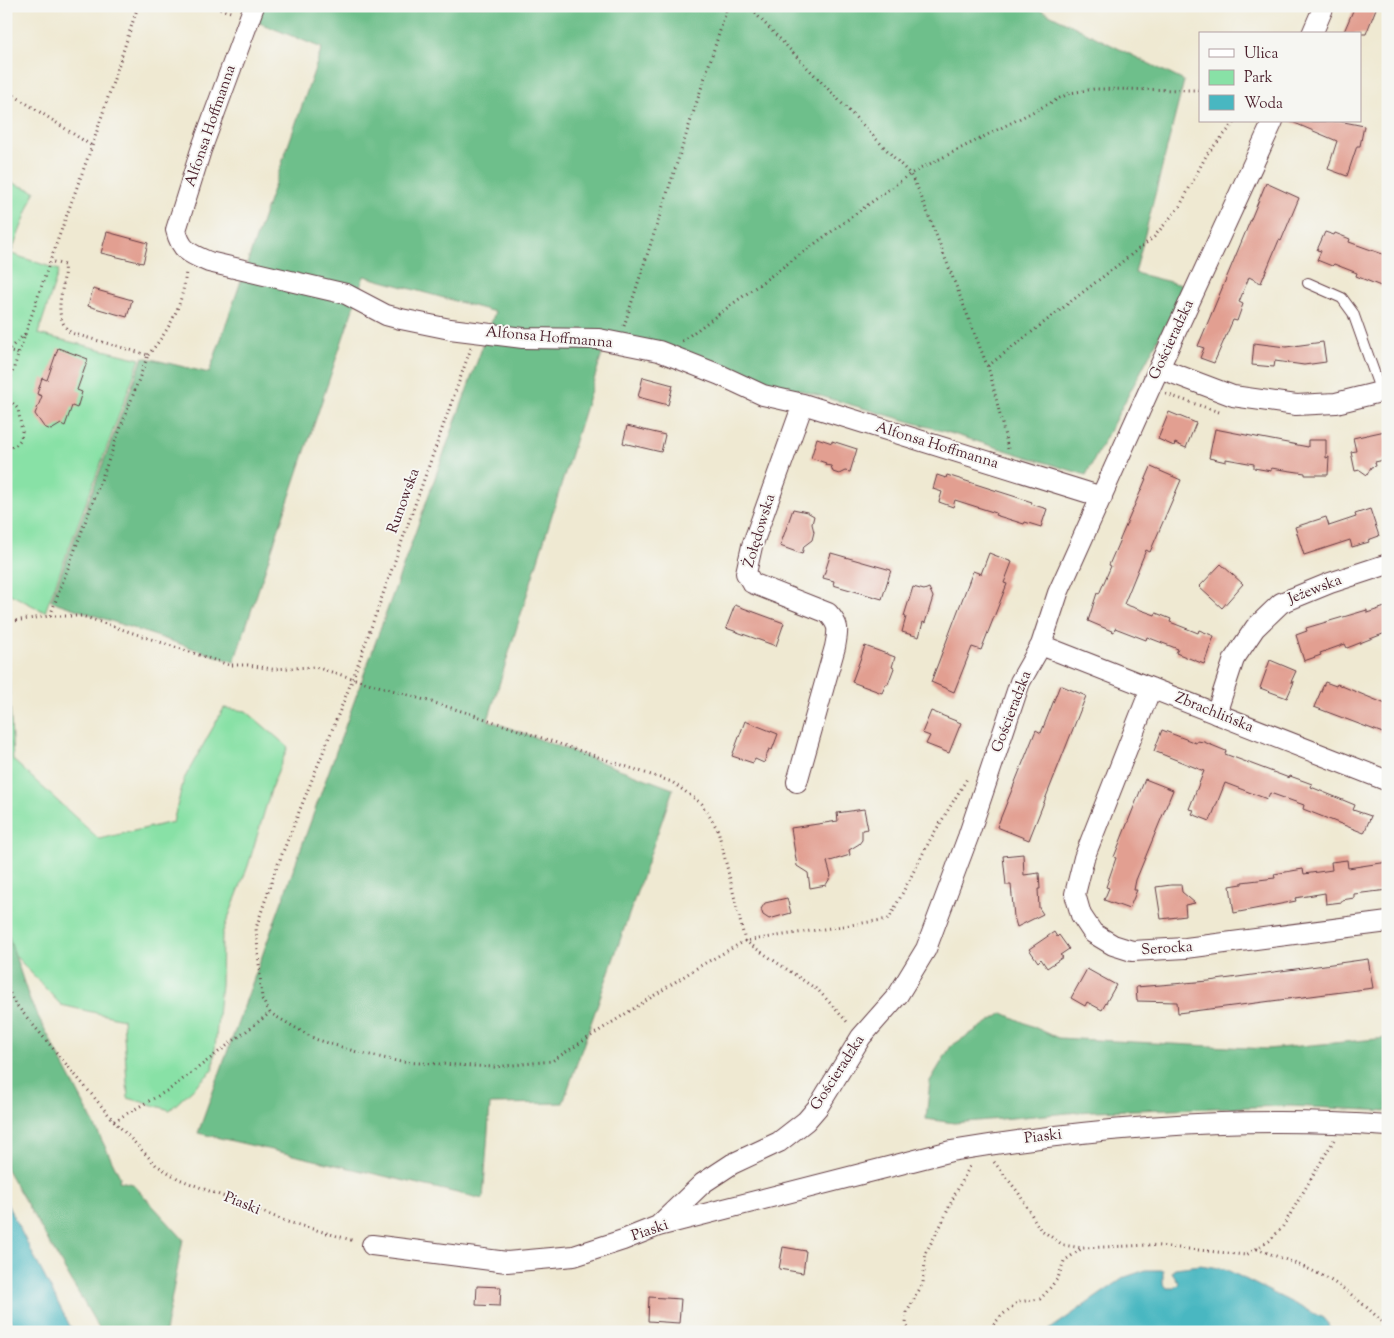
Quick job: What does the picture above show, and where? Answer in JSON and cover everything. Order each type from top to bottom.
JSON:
[{"type":"street","points":[[1313,32],[1324,6]]},
{"type":"street","name":"Alfonsa Hoffmanna","points":[[252,12],[201,150],[176,230],[179,241],[188,254],[209,262],[346,294],[386,315],[401,319],[523,338],[599,340],[666,354],[720,375],[763,395],[803,404],[1102,497]]},
{"type":"street","name":"Gościeradzka","points":[[658,1226],[703,1182],[732,1164],[779,1142],[806,1122],[818,1107],[861,1037],[898,994],[926,949],[968,837],[1020,682],[1041,645],[1058,593],[1273,122]]},
{"type":"street","points":[[1159,368],[1232,396],[1296,405],[1336,404],[1384,391]]},
{"type":"street","name":"Żołędowska","points":[[797,782],[835,647],[838,631],[836,622],[828,613],[752,583],[746,573],[752,546],[803,404]]},
{"type":"street","name":"Jeżewska","points":[[1216,714],[1234,659],[1256,628],[1281,603],[1330,583],[1388,564]]},
{"type":"street","name":"Zbrachlińska","points":[[1041,645],[1388,780]]},
{"type":"street","name":"Serocka","points":[[1151,688],[1084,858],[1075,894],[1081,915],[1093,933],[1113,945],[1132,951],[1186,948],[1388,922]]},
{"type":"street","name":"Piaski","points":[[372,1245],[507,1262],[574,1256],[658,1226],[950,1151],[981,1146],[1067,1134],[1210,1122],[1388,1126]]},
{"type":"lane","points":[[1308,283],[1342,298],[1353,313],[1384,391]]},
{"type":"path","points":[[6,391],[50,261],[92,146],[138,6]]},
{"type":"path","points":[[210,6],[252,12]]},
{"type":"path","points":[[619,343],[728,6]]},
{"type":"path","points":[[748,6],[910,174],[919,191],[988,366],[1013,469]]},
{"type":"path","points":[[666,354],[910,174],[1070,93],[1094,89],[1199,90]]},
{"type":"path","points":[[6,90],[92,146]]},
{"type":"path","points":[[988,366],[1154,237],[1180,206],[1207,154],[1235,122]]},
{"type":"path","points":[[50,616],[148,355],[162,339],[179,308],[185,287],[188,254]]},
{"type":"path","points":[[50,261],[64,265],[59,300],[64,327],[71,333],[148,355]]},
{"type":"path","points":[[7,351],[27,332]]},
{"type":"path","name":"Runowska","points":[[270,1013],[262,1000],[256,928],[274,874],[353,678],[477,332]]},
{"type":"path","points":[[7,351],[20,354]]},
{"type":"path","points":[[6,396],[18,409],[22,431],[21,439],[16,445],[6,449]]},
{"type":"path","points":[[6,622],[50,616],[82,616],[229,665],[248,665],[272,669],[315,667],[468,713],[672,782],[702,804],[718,830],[745,941],[819,991],[861,1037]]},
{"type":"path","points":[[114,1121],[170,1088],[270,1013],[315,1039],[357,1052],[401,1062],[494,1067],[552,1061],[700,966],[745,941],[889,919],[930,840],[970,773]]},
{"type":"path","name":"Piaski","points":[[6,984],[13,1001],[114,1121],[156,1164],[179,1179],[288,1222],[372,1245]]},
{"type":"path","points":[[910,1332],[906,1324],[907,1312],[923,1283],[926,1252],[981,1146],[1018,1192],[1040,1229],[1062,1245],[1082,1248],[1150,1245],[1246,1255],[1269,1241],[1282,1228],[1343,1124]]},
{"type":"path","points":[[987,1332],[1018,1302],[1040,1299],[1058,1278],[1064,1261],[1082,1248]]},
{"type":"path","points":[[1256,1249],[1294,1263],[1336,1284],[1388,1327]]},
{"type":"green space","points":[[257,6],[1033,6],[1184,81],[1135,273],[1186,286],[1086,475],[953,434],[608,335],[488,720],[673,789],[563,1103],[490,1104],[483,1199],[198,1133],[495,312],[364,276],[234,662],[51,601],[143,357],[209,373],[322,48],[252,20]]},
{"type":"green space","points":[[6,181],[35,191],[12,251],[6,249]]},
{"type":"green space","points":[[6,252],[59,270],[38,334],[140,359],[45,612],[6,592]]},
{"type":"green space","points":[[6,662],[8,663],[13,760],[99,839],[173,822],[184,779],[224,708],[246,711],[288,747],[273,783],[248,866],[222,934],[221,984],[213,1070],[170,1110],[128,1098],[123,1019],[61,1005],[9,949],[6,923]]},
{"type":"green space","points":[[6,928],[30,1001],[85,1106],[120,1177],[119,1181],[133,1184],[183,1239],[165,1332],[101,1332],[6,1168]]},
{"type":"green space","points":[[1003,1013],[1058,1038],[1267,1049],[1388,1038],[1388,1111],[1291,1106],[1091,1111],[954,1123],[926,1119],[930,1081],[951,1046]]},
{"type":"water","points":[[6,1202],[73,1332],[17,1332],[6,1312]]},
{"type":"water","points":[[1200,1265],[1225,1269],[1323,1318],[1335,1332],[1046,1332],[1125,1277],[1146,1270],[1163,1270],[1163,1283],[1167,1288],[1174,1288],[1179,1283],[1172,1272],[1175,1268]]},
{"type":"building","points":[[1355,6],[1377,6],[1366,34],[1362,34],[1362,32],[1344,32]]},
{"type":"building","points":[[1292,122],[1344,122],[1364,126],[1360,146],[1357,146],[1347,176],[1328,169],[1337,141]]},
{"type":"building","points":[[1266,183],[1299,198],[1261,283],[1249,277],[1239,302],[1243,304],[1237,321],[1233,320],[1214,363],[1200,358],[1204,348],[1198,346]]},
{"type":"building","points":[[107,232],[148,243],[143,263],[101,253]]},
{"type":"building","points":[[1325,232],[1334,235],[1335,233],[1350,239],[1349,242],[1388,256],[1388,289],[1356,276],[1357,273],[1317,260],[1321,251],[1317,250]]},
{"type":"building","points":[[93,289],[132,300],[127,317],[88,306]]},
{"type":"building","points":[[1323,342],[1326,362],[1304,365],[1275,361],[1274,367],[1252,365],[1254,343],[1286,347]]},
{"type":"building","points":[[58,348],[88,359],[77,390],[82,392],[77,408],[72,406],[65,426],[61,424],[51,430],[44,427],[35,414],[42,396],[37,394],[42,378],[47,380]]},
{"type":"building","points":[[643,377],[673,385],[668,405],[638,397]]},
{"type":"building","points":[[1169,412],[1196,423],[1186,448],[1175,443],[1174,446],[1158,439]]},
{"type":"building","points":[[627,426],[665,435],[661,452],[623,443]]},
{"type":"building","points":[[1215,429],[1308,447],[1308,440],[1326,440],[1326,458],[1329,457],[1328,475],[1305,475],[1305,473],[1271,468],[1271,471],[1254,468],[1254,464],[1226,459],[1226,462],[1209,458]]},
{"type":"building","points":[[1385,431],[1388,443],[1388,459],[1375,462],[1376,466],[1371,467],[1367,475],[1360,470],[1355,471],[1351,452],[1356,451],[1353,438]]},
{"type":"building","points":[[817,438],[857,449],[850,472],[845,471],[839,474],[833,472],[831,466],[811,458]]},
{"type":"building","points":[[1151,467],[1181,480],[1150,552],[1146,550],[1124,604],[1155,615],[1156,613],[1171,619],[1170,622],[1198,633],[1199,630],[1214,636],[1204,664],[1176,653],[1178,649],[1147,637],[1146,640],[1115,628],[1114,632],[1088,621],[1097,593],[1099,594],[1111,566],[1109,565]]},
{"type":"building","points":[[937,475],[946,478],[947,475],[1032,502],[1031,504],[1047,509],[1041,527],[995,515],[996,513],[955,500],[953,507],[939,502],[942,492],[933,489]]},
{"type":"building","points":[[793,509],[807,512],[814,516],[812,540],[804,546],[802,554],[780,546]]},
{"type":"building","points":[[1370,509],[1379,536],[1368,540],[1369,542],[1352,547],[1350,540],[1304,555],[1295,527],[1326,517],[1329,526],[1356,517],[1355,514]]},
{"type":"building","points":[[831,553],[891,570],[882,599],[833,585],[834,581],[823,578]]},
{"type":"building","points":[[989,553],[1012,562],[1004,583],[1007,584],[981,650],[972,647],[954,692],[931,682],[973,571],[981,574]]},
{"type":"building","points":[[1221,564],[1243,584],[1222,608],[1199,587]]},
{"type":"building","points":[[913,587],[924,590],[929,588],[933,597],[919,637],[902,632],[906,617],[904,616]]},
{"type":"building","points":[[735,605],[784,623],[776,646],[726,628]]},
{"type":"building","points":[[1388,606],[1388,632],[1347,648],[1345,644],[1304,661],[1296,635],[1307,631],[1306,628],[1367,610],[1367,613]]},
{"type":"building","points":[[865,646],[895,657],[892,667],[894,668],[888,684],[886,684],[882,693],[852,682]]},
{"type":"building","points":[[1270,660],[1296,671],[1291,682],[1294,682],[1287,698],[1260,688]]},
{"type":"building","points":[[1325,682],[1336,686],[1337,684],[1388,705],[1388,735],[1314,707]]},
{"type":"building","points":[[1060,685],[1086,696],[1029,840],[997,827],[1036,730],[1041,733]]},
{"type":"building","points":[[931,711],[961,723],[949,753],[926,744],[930,736],[922,733]]},
{"type":"building","points":[[745,721],[778,734],[772,750],[769,749],[764,763],[755,759],[753,763],[732,756]]},
{"type":"building","points":[[1162,730],[1196,743],[1197,741],[1204,742],[1226,751],[1225,754],[1289,778],[1290,776],[1312,784],[1311,787],[1355,805],[1353,810],[1371,816],[1364,833],[1303,809],[1304,805],[1270,793],[1267,799],[1225,783],[1210,821],[1192,814],[1194,810],[1189,809],[1204,771],[1154,751]]},
{"type":"building","points":[[1145,779],[1173,790],[1136,880],[1134,890],[1137,890],[1129,909],[1104,900],[1109,888],[1106,887],[1116,858],[1114,857]]},
{"type":"building","points":[[864,809],[868,829],[862,830],[862,840],[849,850],[850,855],[827,862],[831,876],[826,885],[810,888],[808,873],[797,866],[791,828],[838,821],[837,813]]},
{"type":"building","points":[[1023,854],[1024,875],[1039,873],[1039,908],[1043,914],[1017,927],[1014,917],[1011,885],[1006,885],[1003,856]]},
{"type":"building","points":[[1347,860],[1348,868],[1388,862],[1388,890],[1354,894],[1354,898],[1326,904],[1325,893],[1295,898],[1296,901],[1234,913],[1230,886],[1242,884],[1242,882],[1275,878],[1274,874],[1303,869],[1304,874],[1332,870],[1331,862]]},
{"type":"building","points":[[1181,885],[1182,892],[1195,903],[1185,905],[1186,916],[1161,919],[1156,887]]},
{"type":"building","points":[[787,898],[791,913],[769,919],[763,915],[761,909],[765,903]]},
{"type":"building","points":[[1054,932],[1057,937],[1059,935],[1069,949],[1060,955],[1063,957],[1047,968],[1041,959],[1038,962],[1029,949]]},
{"type":"building","points":[[1368,959],[1373,988],[1178,1013],[1177,1002],[1137,1001],[1136,987],[1209,981]]},
{"type":"building","points":[[1087,969],[1116,985],[1102,1010],[1087,1002],[1085,1006],[1071,998]]},
{"type":"building","points":[[783,1247],[806,1251],[803,1273],[779,1269]]},
{"type":"building","points":[[477,1286],[501,1287],[500,1306],[476,1305]]},
{"type":"building","points":[[649,1297],[681,1299],[679,1323],[648,1321]]}]
